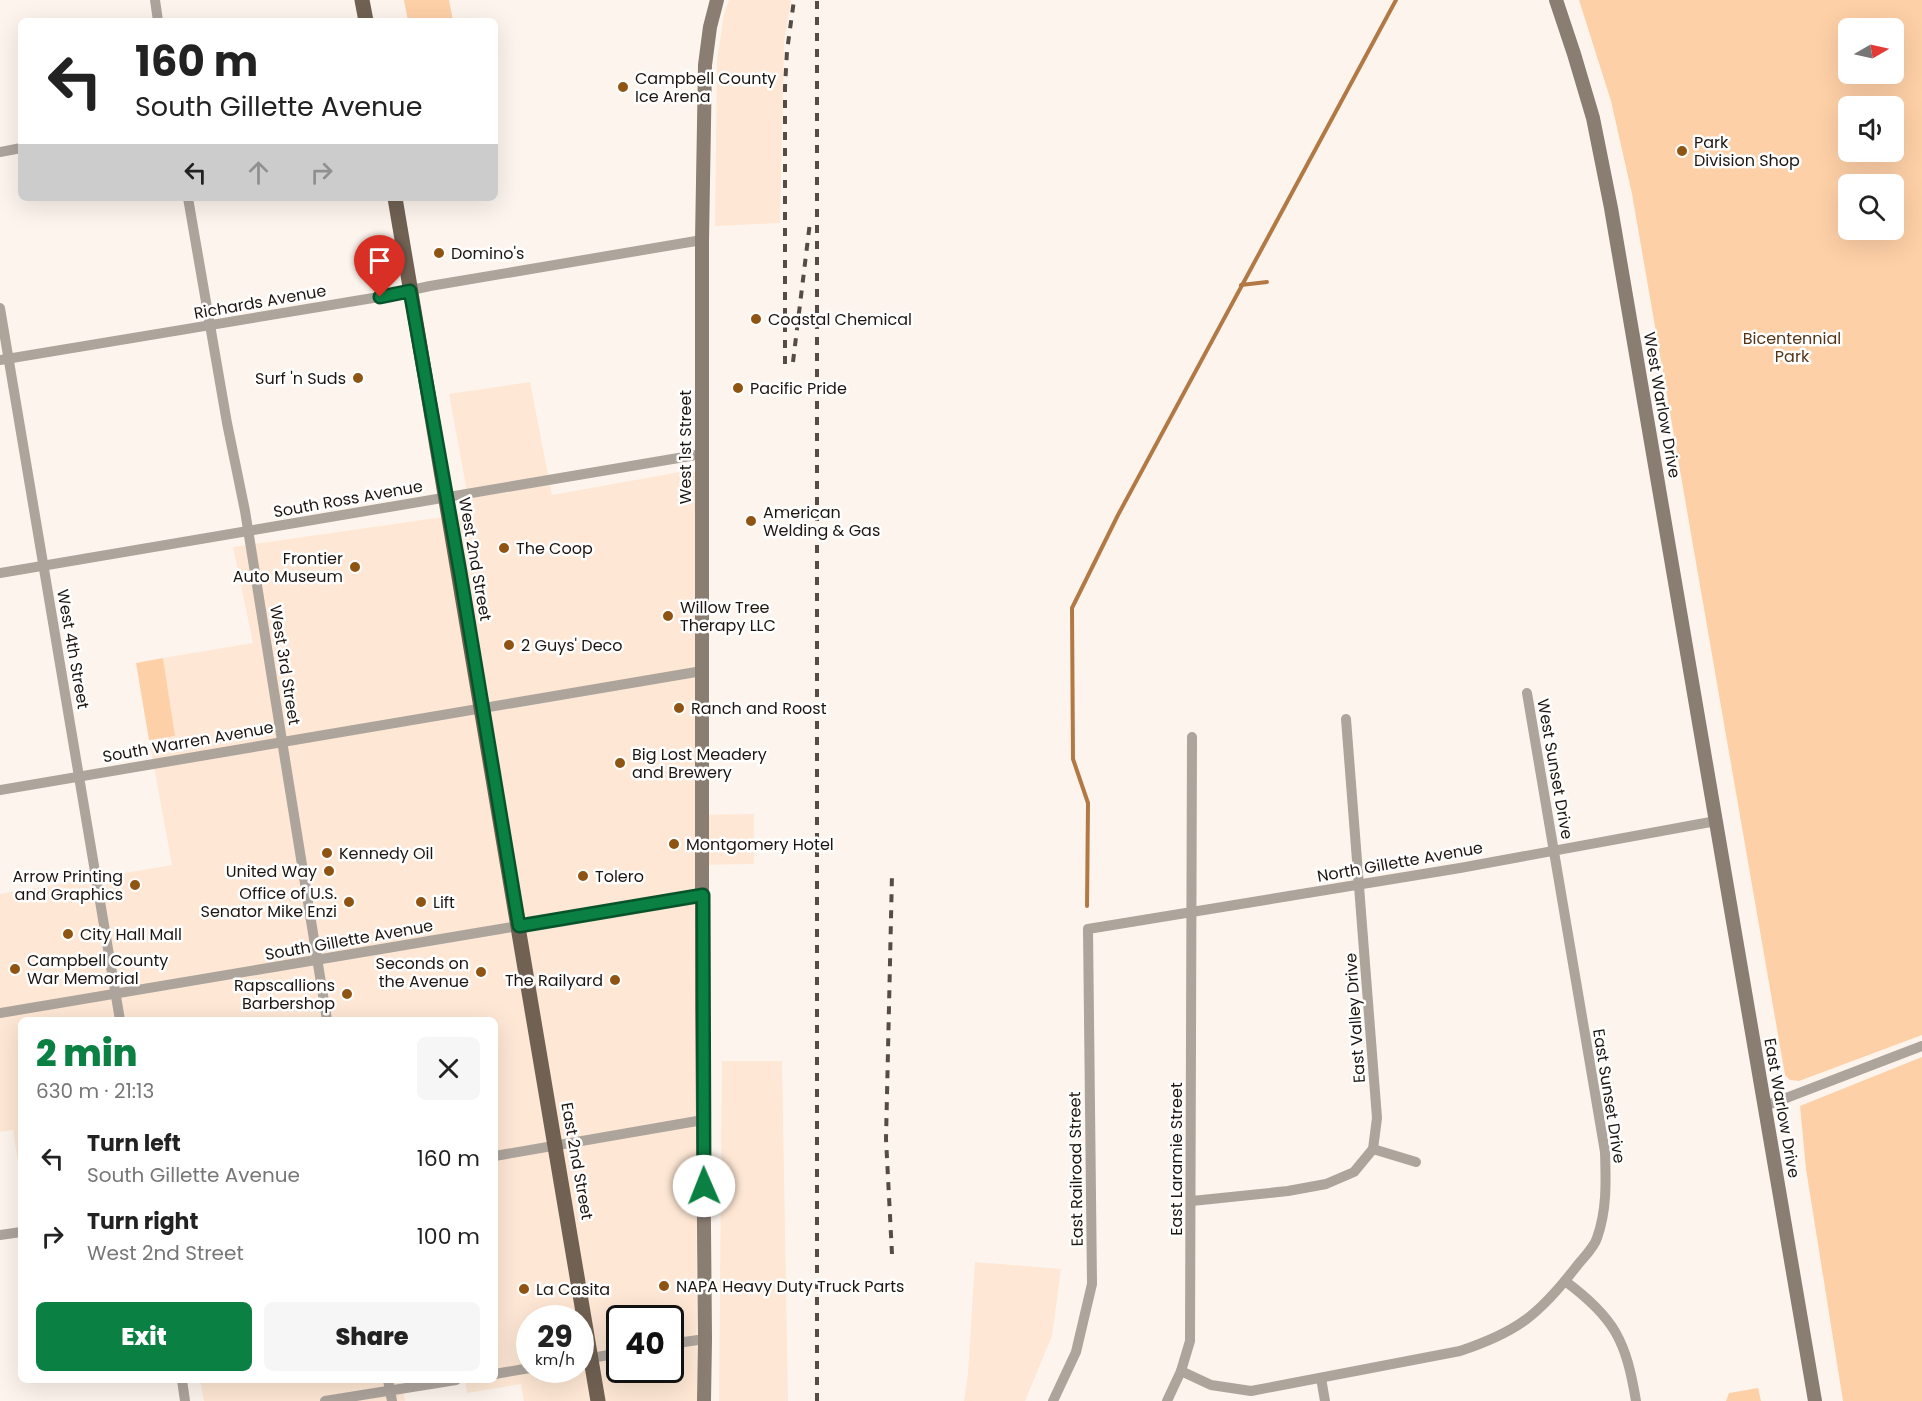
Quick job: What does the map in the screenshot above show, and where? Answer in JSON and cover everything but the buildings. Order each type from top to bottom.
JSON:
[{"type":"main road","points":[[362,0],[365,18]]},
{"type":"main road","name":"West 2nd Street","points":[[395,201],[519,926]]},
{"type":"main road","name":"East 2nd Street","points":[[519,926],[556,1145],[578,1305]]},
{"type":"main road","name":"East 2nd Street","points":[[593,1383],[598,1401]]},
{"type":"street","points":[[155,0],[158,18]]},
{"type":"street","name":"West 1st Street","points":[[704,1401],[702,240],[705,65],[710,27],[717,0]]},
{"type":"street","name":"West Warlow Drive","points":[[1556,0],[1593,118],[1611,208],[1716,821]]},
{"type":"street","points":[[0,152],[18,149]]},
{"type":"street","name":"West 3rd Street","points":[[189,201],[226,423],[248,532],[327,1017]]},
{"type":"street","name":"Richards Avenue","points":[[4,359],[702,240]]},
{"type":"street","name":"West 4th Street","points":[[0,308],[4,359],[44,566],[120,1017]]},
{"type":"street","name":"South Ross Avenue","points":[[0,573],[702,454]]},
{"type":"street","name":"South Warren Avenue","points":[[0,790],[702,671]]},
{"type":"street","name":"West Sunset Drive","points":[[1527,693],[1554,850]]},
{"type":"street","name":"East Valley Drive","points":[[1346,719],[1377,1118],[1373,1149]]},
{"type":"street","name":"East Laramie Street","points":[[1167,1401],[1181,1371],[1190,1341],[1192,737]]},
{"type":"street","name":"North Gillette Avenue","points":[[1088,929],[1716,821]]},
{"type":"street","name":"East Warlow Drive","points":[[1716,821],[1815,1401]]},
{"type":"street","name":"East Sunset Drive","points":[[1181,1371],[1211,1385],[1251,1391],[1460,1351],[1492,1340],[1522,1324],[1545,1305],[1597,1240],[1606,1199],[1605,1152],[1554,850]]},
{"type":"street","name":"South Gillette Avenue","points":[[0,1013],[703,895]]},
{"type":"street","name":"East Railroad Street","points":[[1053,1401],[1076,1352],[1092,1284],[1088,929]]},
{"type":"street","points":[[1765,1106],[1922,1046]]},
{"type":"street","points":[[498,1155],[703,1120]]},
{"type":"street","points":[[1192,1201],[1288,1191],[1326,1184],[1354,1172],[1373,1149],[1416,1162]]},
{"type":"street","points":[[0,1235],[18,1232]]},
{"type":"street","points":[[1565,1281],[1590,1299],[1614,1326],[1624,1349],[1636,1401]]},
{"type":"street","points":[[684,1342],[705,1339]]},
{"type":"street","points":[[498,1373],[516,1370]]},
{"type":"street","points":[[1321,1378],[1325,1401]]},
{"type":"street","points":[[182,1383],[185,1401]]},
{"type":"street","points":[[326,1401],[436,1383]]},
{"type":"shaded area","points":[[729,0],[791,0],[784,43],[780,223],[715,226],[717,61],[724,14]]},
{"type":"shaded area","points":[[530,382],[552,495],[691,470],[697,474],[698,815],[754,814],[754,864],[696,865],[697,1401],[524,1401],[521,1384],[467,1393],[465,1383],[498,1383],[498,1017],[18,1017],[18,1162],[13,1130],[0,1132],[0,894],[172,865],[149,740],[175,736],[163,658],[253,643],[233,547],[471,513],[449,394]]},
{"type":"shaded area","points":[[722,1061],[782,1061],[788,1401],[719,1401]]},
{"type":"shaded area","points":[[975,1262],[1061,1269],[1052,1336],[1025,1401],[964,1401]]},
{"type":"shaded area","points":[[201,1383],[402,1383],[405,1401],[204,1401]]},
{"type":"green space","points":[[404,0],[449,0],[452,18],[407,18]]},
{"type":"green space","name":"Bicentennial Park","points":[[1579,0],[1922,0],[1922,1035],[1799,1081],[1790,1080],[1785,1075],[1632,194],[1611,101]]},
{"type":"green space","points":[[163,658],[175,736],[149,740],[136,663]]},
{"type":"green space","points":[[1922,1057],[1922,1401],[1843,1401],[1806,1169],[1800,1106]]},
{"type":"green space","points":[[1758,1388],[1761,1401],[1726,1401],[1729,1393]]},
{"type":"waterway","points":[[1087,906],[1088,803],[1073,759],[1072,608],[1118,515],[1396,0]]},
{"type":"waterway","points":[[1241,285],[1267,282]]},
{"type":"railway","points":[[785,364],[785,87],[794,0]]},
{"type":"railway","points":[[817,0],[817,1401]]},
{"type":"railway","points":[[793,362],[810,222]]},
{"type":"railway","points":[[892,874],[886,1139],[892,1254]]},
{"type":"place","name":"Campbell County Ice Arena","points":[[623,87]]},
{"type":"place","name":"Park Division Shop","points":[[1682,151]]},
{"type":"place","name":"Domino's","points":[[439,253]]},
{"type":"place","name":"Coastal Chemical","points":[[756,319]]},
{"type":"place","name":"Surf 'n Suds","points":[[358,378]]},
{"type":"place","name":"Pacific Pride","points":[[738,388]]},
{"type":"place","name":"American Welding & Gas","points":[[751,521]]},
{"type":"place","name":"The Coop","points":[[504,548]]},
{"type":"place","name":"Frontier Auto Museum","points":[[355,567]]},
{"type":"place","name":"Willow Tree Therapy LLC","points":[[668,616]]},
{"type":"place","name":"2 Guys' Deco","points":[[509,645]]},
{"type":"place","name":"Ranch and Roost","points":[[679,708]]},
{"type":"place","name":"Big Lost Meadery and Brewery","points":[[620,763]]},
{"type":"place","name":"Montgomery Hotel","points":[[674,844]]},
{"type":"place","name":"Kennedy Oil","points":[[327,853]]},
{"type":"place","name":"United Way","points":[[329,871]]},
{"type":"place","name":"Tolero","points":[[583,876]]},
{"type":"place","name":"Arrow Printing and Graphics","points":[[135,885]]},
{"type":"place","name":"Office of U.S. Senator Mike Enzi","points":[[349,902]]},
{"type":"place","name":"Lift","points":[[421,902]]},
{"type":"place","name":"City Hall Mall","points":[[68,934]]},
{"type":"place","name":"Campbell County War Memorial","points":[[15,969]]},
{"type":"place","name":"Seconds on the Avenue","points":[[481,972]]},
{"type":"place","name":"The Railyard","points":[[615,980]]},
{"type":"place","name":"Rapscallions Barbershop","points":[[347,994]]},
{"type":"place","name":"NAPA Heavy Duty Truck Parts","points":[[664,1286]]},
{"type":"place","name":"La Casita","points":[[524,1289]]},
{"type":"route","points":[[380,297],[410,291],[519,926],[703,895],[704,1186]]}]
